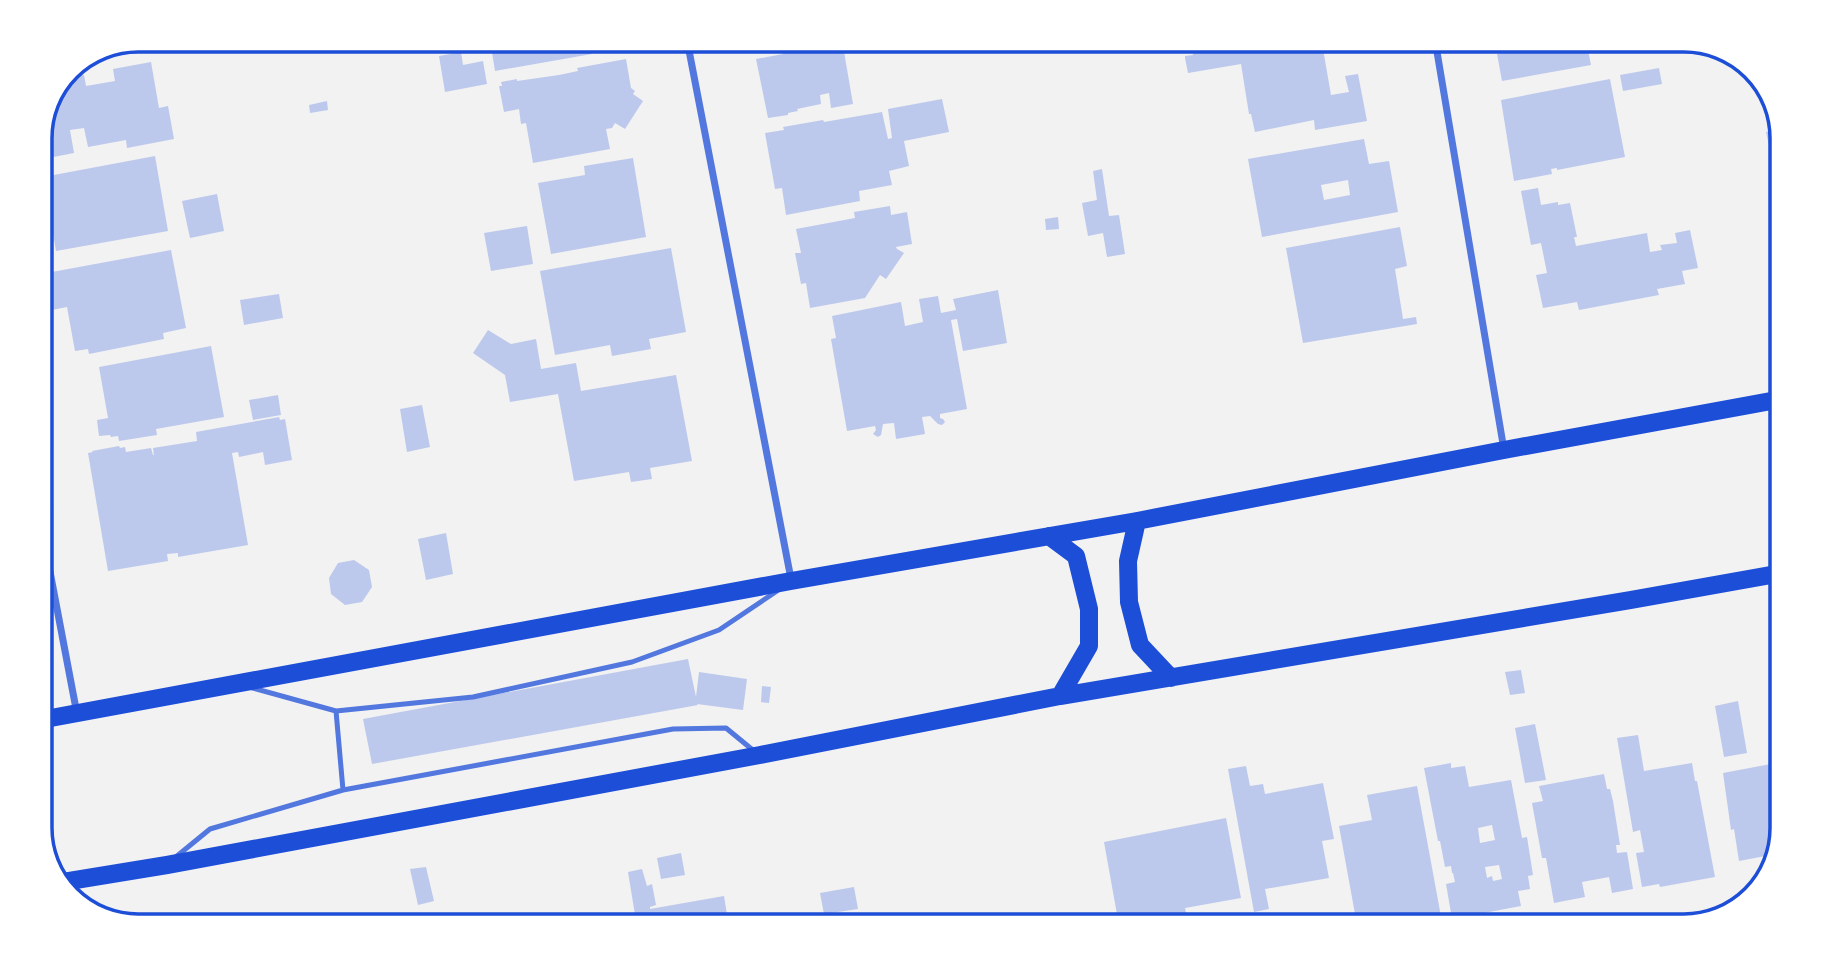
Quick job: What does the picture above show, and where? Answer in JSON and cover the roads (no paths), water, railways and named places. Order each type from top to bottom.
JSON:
[{"type":"main road","points":[[53,718],[791,581],[1137,521],[1769,402]]},
{"type":"main road","points":[[1137,521],[1128,561],[1129,602],[1140,645],[1171,678]]},
{"type":"main road","points":[[1049,536],[1076,556],[1089,609],[1089,646],[1060,696]]},
{"type":"main road","points":[[71,881],[760,755],[1060,696],[1770,575]]},
{"type":"street","points":[[689,53],[791,581]]},
{"type":"street","points":[[1437,53],[1504,450]]},
{"type":"street","points":[[53,588],[77,715]]},
{"type":"lane","points":[[240,684],[336,711],[473,698],[632,662],[719,630],[791,581]]},
{"type":"lane","points":[[336,711],[343,790]]},
{"type":"lane","points":[[167,865],[211,829],[343,790],[673,729],[726,728],[760,755]]}]
